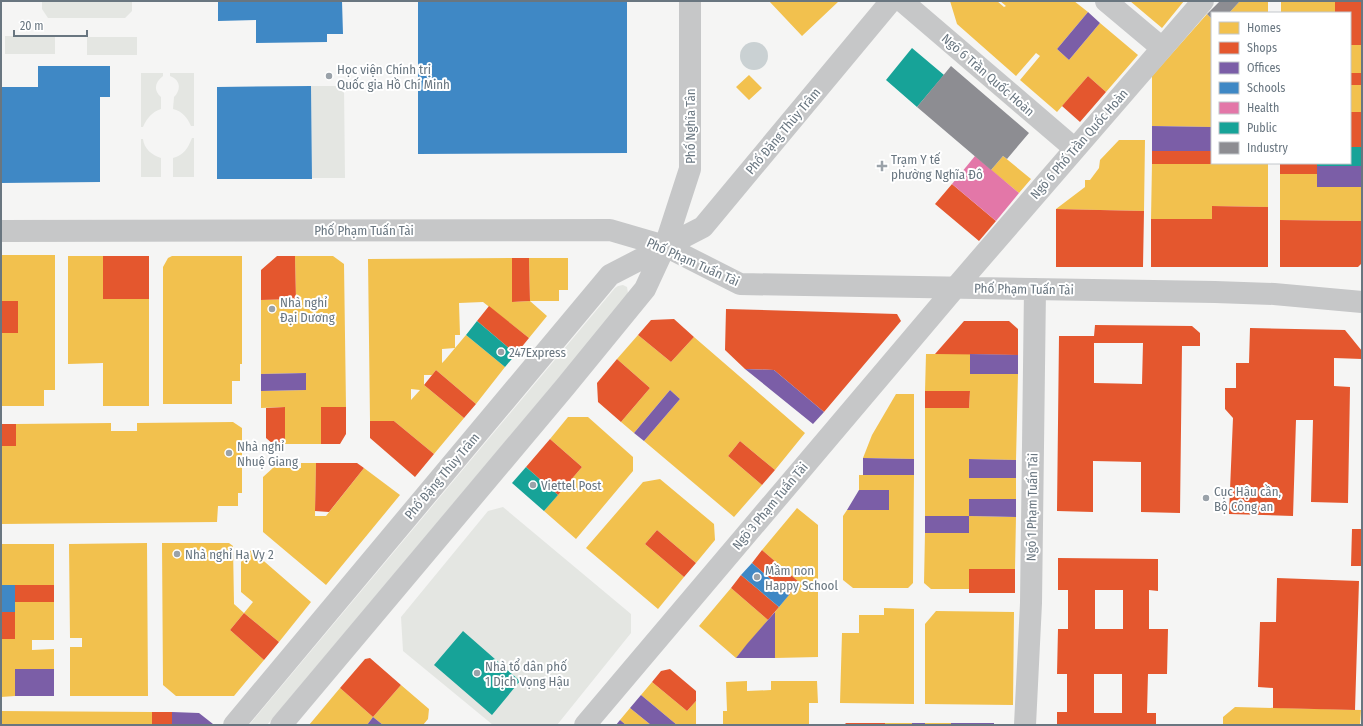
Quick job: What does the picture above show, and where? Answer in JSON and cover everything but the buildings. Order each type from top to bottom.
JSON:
[{"type":"street","name":"Phố Nghĩa Tân","points":[[665,246],[690,169],[690,1]]},
{"type":"street","name":"Phố Đặng Thùy Trâm","points":[[234,725],[610,275],[703,227],[891,1]]},
{"type":"street","name":"Ngõ 6 Trần Quốc Hoàn","points":[[902,1],[1075,149]]},
{"type":"street","points":[[1106,1],[1162,48]]},
{"type":"street","name":"Ngõ 6 Phố Trần Quốc Hoàn","points":[[955,288],[1202,1]]},
{"type":"street","name":"Phố Phạm Tuấn Tài","points":[[1,231],[610,230],[665,246],[740,284],[1266,294],[1362,302]]},
{"type":"street","points":[[281,725],[565,387],[645,289],[665,246]]},
{"type":"street","name":"Ngõ 3 Phạm Tuấn Tài","points":[[585,725],[955,288]]},
{"type":"street","name":"Ngõ 1 Phạm Tuấn Tài","points":[[1025,725],[1031,603],[1035,289]]},
{"type":"shaded area","points":[[42,1],[132,1],[132,11],[125,18],[48,18],[42,9]]},
{"type":"shaded area","points":[[5,36],[55,36],[55,54],[5,54]]},
{"type":"shaded area","points":[[87,37],[137,37],[137,55],[87,55]]},
{"type":"shaded area","points":[[754,42],[764,46],[768,56],[764,66],[754,70],[744,66],[740,56],[744,46]]},
{"type":"shaded area","points":[[141,73],[163,73],[163,76],[158,81],[156,86],[157,92],[161,97],[161,109],[150,116],[143,127],[141,127]]},
{"type":"shaded area","points":[[170,73],[194,73],[194,126],[191,126],[182,113],[173,109],[174,97],[178,91],[179,85],[174,78],[170,76]]},
{"type":"shaded area","points":[[311,86],[344,86],[345,178],[312,178]]},
{"type":"shaded area","points":[[192,138],[194,138],[194,177],[173,177],[173,158],[185,151]]},
{"type":"shaded area","points":[[141,139],[143,139],[145,146],[149,151],[161,158],[161,177],[141,177]]},
{"type":"shaded area","points":[[623,285],[627,287],[628,293],[625,299],[267,725],[249,725],[615,288]]},
{"type":"shaded area","points":[[503,507],[631,614],[631,633],[557,725],[493,725],[403,651],[401,617],[488,511]]},
{"type":"place","name":"Học viện Chính trị Quốc gia Hồ Chí Minh","points":[[329,76]]},
{"type":"place","name":"Trạm Y tế phường Nghĩa Đô","points":[[882,166]]},
{"type":"place","name":"Nhà nghỉ Đại Dương","points":[[272,309]]},
{"type":"place","name":"247Express","points":[[501,352]]},
{"type":"place","name":"Nhà nghỉ Nhuệ Giang","points":[[229,453]]},
{"type":"place","name":"Viettel Post","points":[[533,485]]},
{"type":"place","name":"Cục Hậu cần, Bộ Công an","points":[[1206,498]]},
{"type":"place","name":"Nhà nghỉ Hạ Vy 2","points":[[177,554]]},
{"type":"place","name":"Mầm non Happy School","points":[[757,577]]},
{"type":"place","name":"Nhà tổ dân phố 1 Dịch Vọng Hậu","points":[[477,673]]}]
